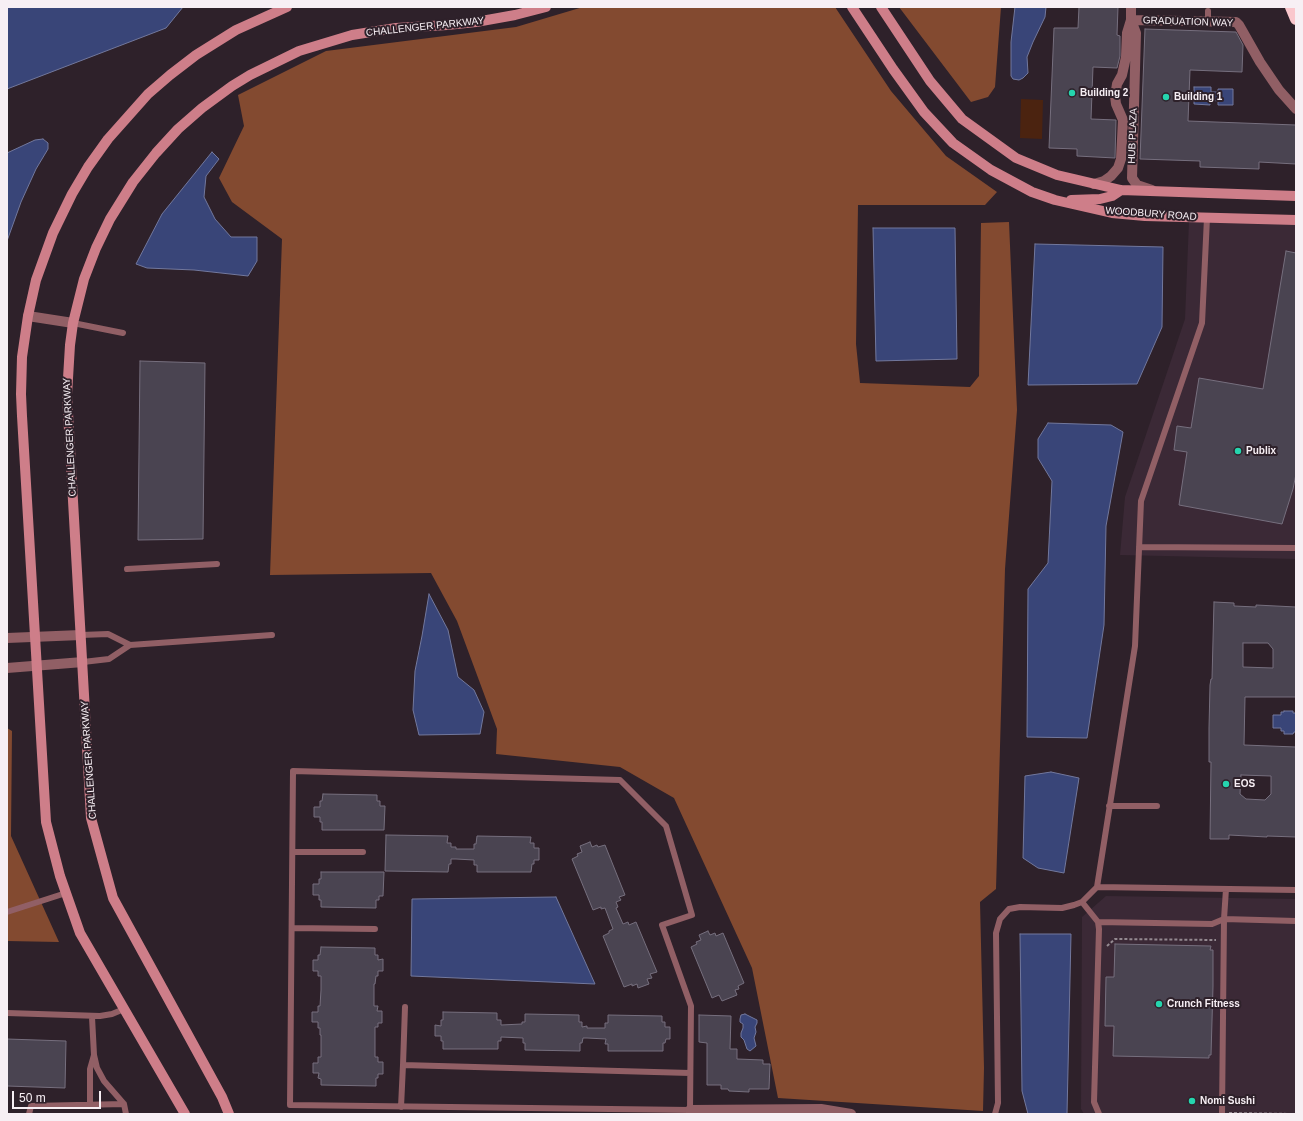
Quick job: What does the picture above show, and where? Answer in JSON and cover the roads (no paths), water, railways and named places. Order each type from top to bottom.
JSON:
[{"type":"highway","points":[[1291,7],[1296,19]]},
{"type":"main road","points":[[185,1114],[80,933],[60,876],[46,822],[21,394],[22,357],[28,316],[36,280],[44,256],[61,214],[82,177],[108,139],[148,94],[196,55],[236,30],[287,7]]},
{"type":"main road","name":"CHALLENGER PARKWAY","points":[[229,1114],[222,1097],[113,898],[92,818],[67,395],[68,359],[73,323],[84,279],[110,219],[133,182],[156,153],[178,129],[202,108],[232,86],[289,55],[340,38],[386,30],[485,21],[546,7]]},
{"type":"main road","name":"WOODBURY ROAD","points":[[852,7],[924,112],[953,143],[991,170],[1032,192],[1055,200],[1112,213],[1207,218],[1296,220]]},
{"type":"main road","points":[[881,7],[930,81],[962,119],[1016,158],[1057,175],[1121,190],[1296,196]]},
{"type":"main road","points":[[1055,200],[1100,199],[1112,196],[1121,190]]},
{"type":"street","name":"HUB PLAZA","points":[[1094,184],[1104,181],[1111,176],[1118,168],[1121,159],[1123,120],[1116,104],[1115,96],[1117,84],[1122,75],[1126,57],[1127,33],[1131,20],[1131,7]]},
{"type":"street","name":"GRADUATION WAY","points":[[1131,20],[1208,16],[1236,22],[1279,90],[1296,109]]},
{"type":"street","name":"HUB PLAZA","points":[[1131,20],[1136,33],[1132,178],[1137,185],[1154,191]]},
{"type":"street","points":[[1122,75],[1135,75]]},
{"type":"street","points":[[1120,111],[1134,112]]},
{"type":"street","points":[[1121,190],[1132,178]]},
{"type":"street","points":[[28,316],[73,323]]},
{"type":"street","points":[[7,638],[81,635]]},
{"type":"street","points":[[7,668],[83,662]]},
{"type":"street","points":[[690,1110],[821,1109],[851,1114]]},
{"type":"lane","points":[[995,1114],[998,1103],[996,932],[1000,919],[1009,909],[1020,907],[1062,908],[1074,905],[1082,902],[1097,887],[1136,646],[1141,501],[1202,323],[1207,218]]},
{"type":"lane","points":[[73,323],[123,333]]},
{"type":"lane","points":[[1139,547],[1296,548]]},
{"type":"lane","points":[[127,569],[217,564]]},
{"type":"lane","points":[[81,635],[108,634],[130,645]]},
{"type":"lane","points":[[83,662],[109,659],[130,645],[272,635]]},
{"type":"lane","points":[[293,771],[620,780],[666,826],[692,916],[662,925],[691,1006],[690,1110],[290,1105],[293,852],[293,771]]},
{"type":"lane","points":[[1109,806],[1157,806]]},
{"type":"lane","points":[[293,852],[363,852]]},
{"type":"lane","points":[[1097,887],[1296,890]]},
{"type":"lane","points":[[1222,1113],[1224,920],[1226,889]]},
{"type":"lane","points":[[7,912],[66,893]]},
{"type":"lane","points":[[1082,902],[1098,922],[1094,1102],[1099,1114]]},
{"type":"lane","points":[[1098,922],[1212,924],[1224,920],[1296,921]]},
{"type":"lane","points":[[292,928],[375,929]]},
{"type":"lane","points":[[401,1107],[405,1007]]},
{"type":"lane","points":[[7,1013],[92,1016],[112,1014],[124,1009]]},
{"type":"lane","points":[[92,1016],[94,1055],[97,1068],[104,1081],[124,1104],[126,1114]]},
{"type":"lane","points":[[90,1105],[90,1069],[94,1055]]},
{"type":"lane","points":[[403,1066],[690,1073]]},
{"type":"lane","points":[[28,1114],[31,1106],[124,1104]]},
{"type":"water","points":[[7,7],[183,7],[166,28],[7,89]]},
{"type":"water","points":[[1015,7],[1046,7],[1045,17],[1027,57],[1028,73],[1019,80],[1013,79],[1011,76],[1011,42]]},
{"type":"water","points":[[1194,87],[1211,87],[1211,92],[1218,92],[1218,89],[1233,89],[1233,105],[1218,105],[1218,101],[1210,100],[1210,105],[1194,104]]},
{"type":"water","points":[[43,139],[48,143],[48,149],[36,169],[21,202],[7,241],[7,153],[35,140]]},
{"type":"water","points":[[212,152],[219,159],[206,176],[204,197],[215,219],[231,237],[257,237],[257,261],[248,276],[194,270],[147,268],[136,264],[162,214]]},
{"type":"water","points":[[873,228],[955,228],[957,359],[876,361]]},
{"type":"water","points":[[1035,244],[1163,247],[1162,327],[1137,384],[1028,385]]},
{"type":"water","points":[[1048,423],[1111,425],[1123,432],[1106,526],[1104,625],[1087,738],[1027,737],[1028,589],[1048,563],[1052,481],[1038,458],[1038,439]]},
{"type":"water","points":[[429,594],[448,630],[458,677],[474,690],[484,712],[480,734],[419,735],[413,710],[415,671]]},
{"type":"water","points":[[1293,711],[1293,713],[1296,713],[1296,732],[1293,734],[1284,734],[1284,731],[1281,731],[1281,728],[1273,728],[1273,715],[1281,715],[1281,712]]},
{"type":"water","points":[[1051,772],[1079,778],[1064,873],[1038,868],[1023,858],[1025,776]]},
{"type":"water","points":[[556,897],[595,984],[411,976],[412,899]]},
{"type":"water","points":[[1020,934],[1071,934],[1067,1114],[1028,1114],[1022,1091]]},
{"type":"water","points":[[745,1014],[757,1020],[754,1038],[756,1046],[750,1051],[747,1049],[744,1040],[741,1037],[743,1024],[740,1022],[740,1019],[741,1015]]},
{"type":"place","name":"Building 2","points":[[1072,93]]},
{"type":"place","name":"Building 1","points":[[1166,97]]},
{"type":"place","name":"Publix","points":[[1238,451]]},
{"type":"place","name":"EOS","points":[[1226,784]]},
{"type":"place","name":"Crunch Fitness","points":[[1159,1004]]},
{"type":"place","name":"Nomi Sushi","points":[[1192,1101]]}]
